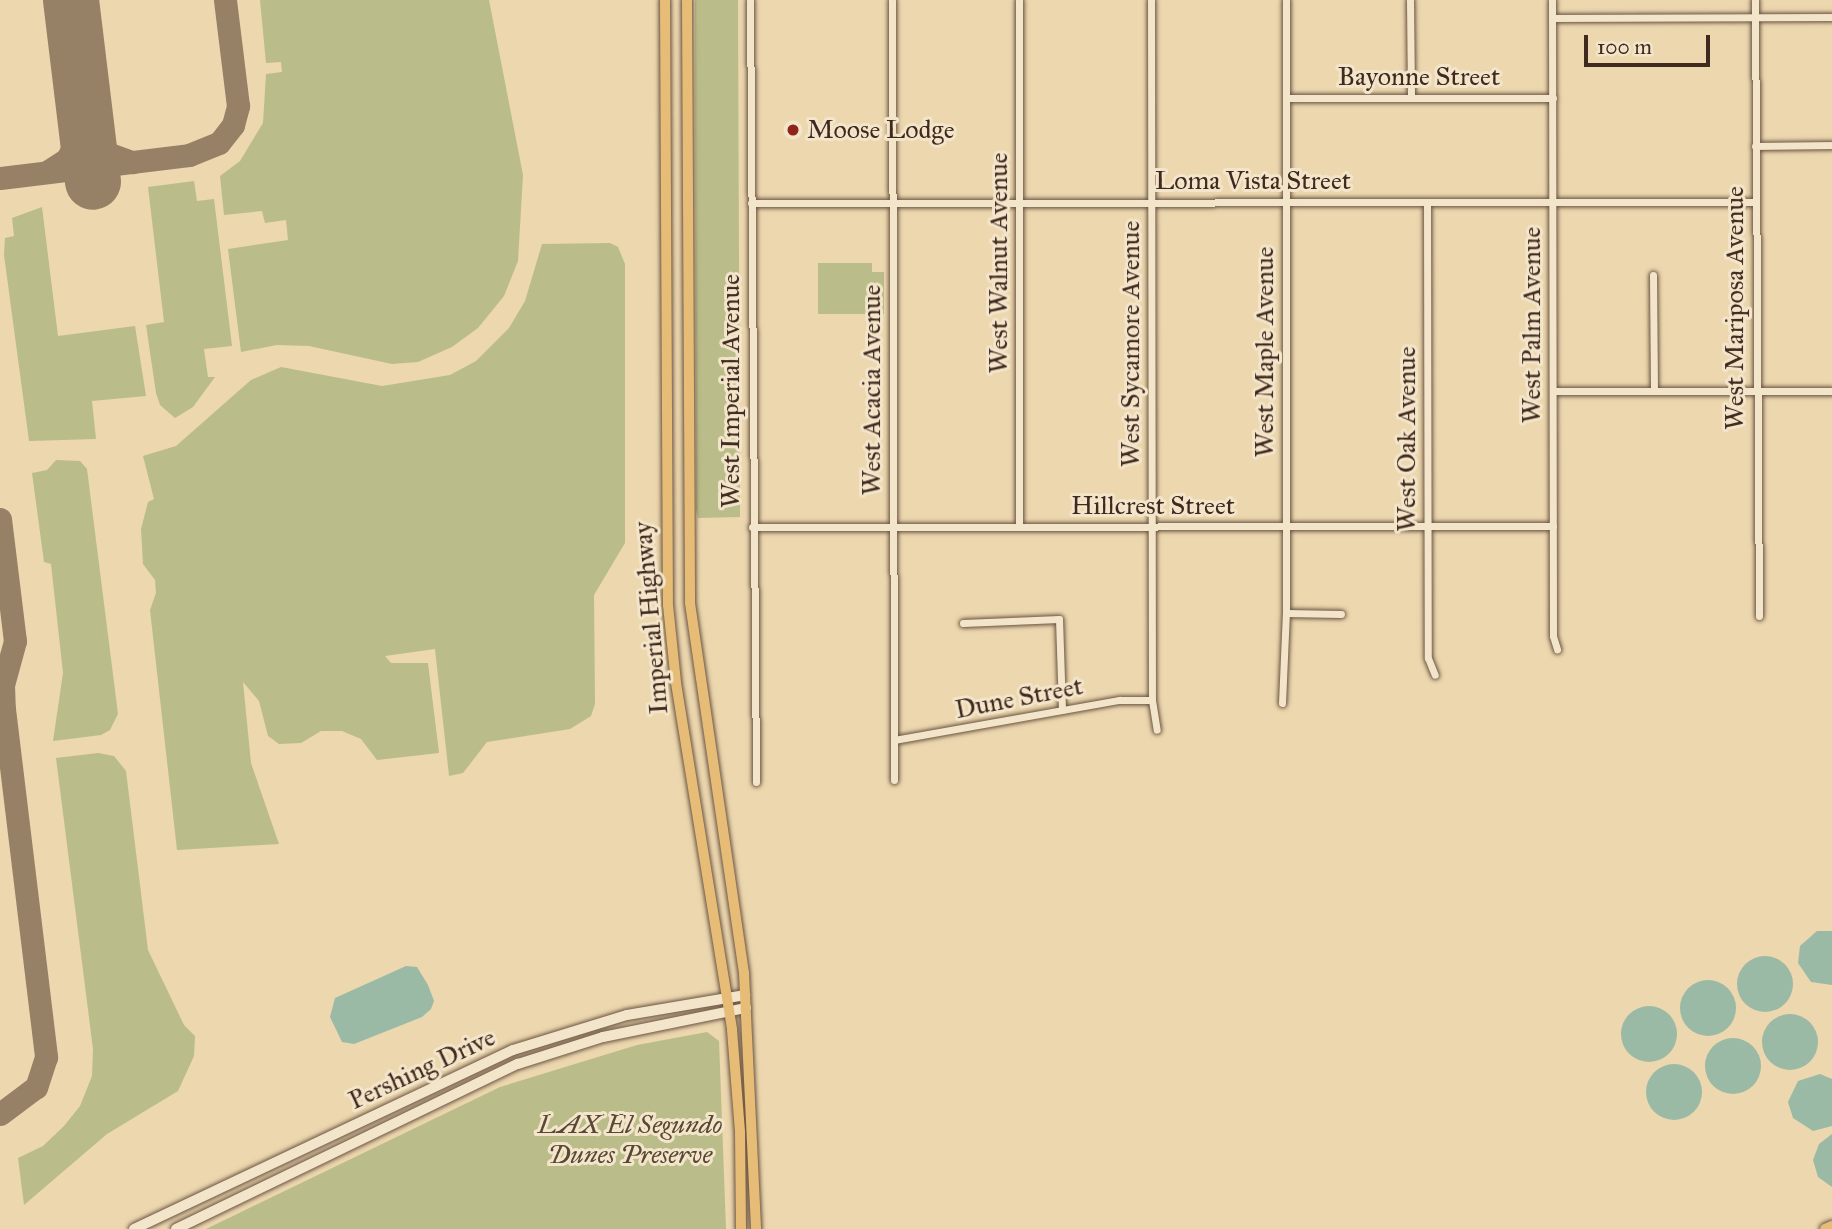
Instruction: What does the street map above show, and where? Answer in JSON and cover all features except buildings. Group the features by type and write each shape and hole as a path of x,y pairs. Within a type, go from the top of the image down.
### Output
{"main road":[{"name":"Imperial Highway","path":"665,0 667,581 676,683 729,1012 739,1104 741,1229"},
{"name":"Imperial Highway","path":"687,0 687,521 695,651 745,995 756,1229"},
{"path":"665,469 671,476 671,515 687,521"},
{"name":"Pershing Drive","path":"134,1229 513,1050 599,1022 745,995"},
{"name":"Pershing Drive","path":"176,1229 518,1065 621,1033 746,1008"},
{"path":"1825,1229 1832,1226"}],"street":[{"name":"West Imperial Avenue","path":"750,0 756,782"},
{"name":"West Acacia Avenue","path":"891,0 894,779"},
{"name":"West Walnut Avenue","path":"1019,0 1019,527"},
{"name":"West Sycamore Avenue","path":"1151,0 1152,700 1157,730"},
{"name":"West Maple Avenue","path":"1282,703 1287,527 1286,0"},
{"path":"1410,0 1411,98"},
{"name":"West Palm Avenue","path":"1552,0 1553,526 1557,649"},
{"name":"West Mariposa Avenue","path":"1755,0 1759,616"},
{"path":"1552,18 1832,17"},
{"name":"Bayonne Street","path":"1286,98 1553,98"},
{"path":"1755,146 1832,145"},
{"name":"West Oak Avenue","path":"1427,202 1428,658 1435,675"},
{"name":"Loma Vista Street","path":"751,203 1756,202"},
{"path":"1653,275 1654,389"},
{"path":"1553,391 1832,391"},
{"name":"Hillcrest Street","path":"752,527 1553,526"},
{"path":"1286,613 1341,614"},
{"path":"963,623 1059,619 1062,710"},
{"name":"Dune Street","path":"894,740 1119,700 1152,700"}],"green space":[{"path":"260,0 489,0 523,175 518,261 504,296 478,328 452,347 418,362 392,364 309,346 277,345 241,352 228,249 288,240 286,220 265,223 262,211 224,215 220,176 240,161 263,123 266,74 282,72 281,62 266,63"},
{"path":"695,0 738,0 740,517 698,518 696,509"},
{"path":"194,181 197,201 214,199 232,346 204,349 208,377 215,377 193,407 175,418 160,405 156,393 146,325 164,322 148,187"},
{"path":"42,207 58,336 135,326 146,396 92,401 96,439 29,441 4,255 5,238 14,236 12,218"},
{"path":"610,243 618,247 625,264 625,543 594,595 595,704 591,716 570,729 487,742 463,773 449,776 435,649 385,656 391,663 428,663 439,753 377,760 361,739 342,731 321,731 301,743 279,744 268,736 259,701 243,682 251,763 279,844 177,850 150,610 156,593 155,580 143,564 141,529 148,502 154,499 143,456 176,446 251,380 281,367 382,386 450,375 476,361 509,328 525,301 542,244"},
{"path":"818,263 872,263 872,272 884,272 884,314 818,314"},
{"path":"56,460 80,461 87,469 118,714 110,730 101,735 53,741 63,673 51,564 44,562 32,473 47,470"},
{"path":"98,753 114,756 126,771 148,950 184,1025 195,1036 194,1056 178,1091 107,1134 24,1205 18,1158 43,1146 64,1126 80,1106 92,1076 93,1049 56,758"},
{"name":"LAX El Segundo Dunes Preserve","path":"707,1032 719,1041 726,1229 206,1229 500,1087 637,1045"}],"shaded area":[{"path":"1817,931 1832,931 1832,985 1811,982 1798,963 1800,946"},
{"path":"1760,956 1770,956 1785,964 1791,973 1791,995 1785,1004 1770,1012 1760,1012 1742,1000 1737,989 1737,979 1749,961"},
{"path":"406,966 417,967 428,985 434,1001 431,1009 422,1017 354,1044 342,1042 330,1017 335,998"},
{"path":"1703,980 1713,980 1728,988 1734,997 1734,1019 1728,1028 1713,1036 1703,1036 1685,1024 1680,1013 1680,1003 1692,985"},
{"path":"1644,1006 1654,1006 1669,1014 1675,1023 1675,1045 1669,1054 1654,1062 1644,1062 1626,1050 1621,1039 1621,1029 1633,1011"},
{"path":"1785,1014 1795,1014 1810,1022 1816,1031 1816,1053 1810,1062 1795,1070 1785,1070 1767,1058 1762,1047 1762,1037 1774,1019"},
{"path":"1728,1038 1738,1038 1753,1046 1759,1055 1759,1077 1753,1086 1738,1094 1728,1094 1710,1082 1705,1071 1705,1061 1717,1043"},
{"path":"1669,1064 1679,1064 1694,1072 1700,1081 1700,1103 1694,1112 1679,1120 1669,1120 1651,1108 1646,1097 1646,1087 1658,1069"},
{"path":"1820,1074 1832,1079 1832,1126 1813,1131 1793,1118 1788,1102 1798,1081"},
{"path":"1832,1134 1832,1187 1818,1177 1813,1160 1819,1144"}],"taxiway":[{"path":"0,178 189,155 219,143 233,125 238,106 225,0"},
{"path":"86,122 107,153 132,162"},
{"path":"47,172 67,159 86,122"},
{"path":"0,519 15,641 3,685 4,709 46,1057 36,1087 0,1114"}],"runway":[{"path":"71,0 93,182"}],"place":[{"name":"Moose Lodge","path":"793,130"}]}
